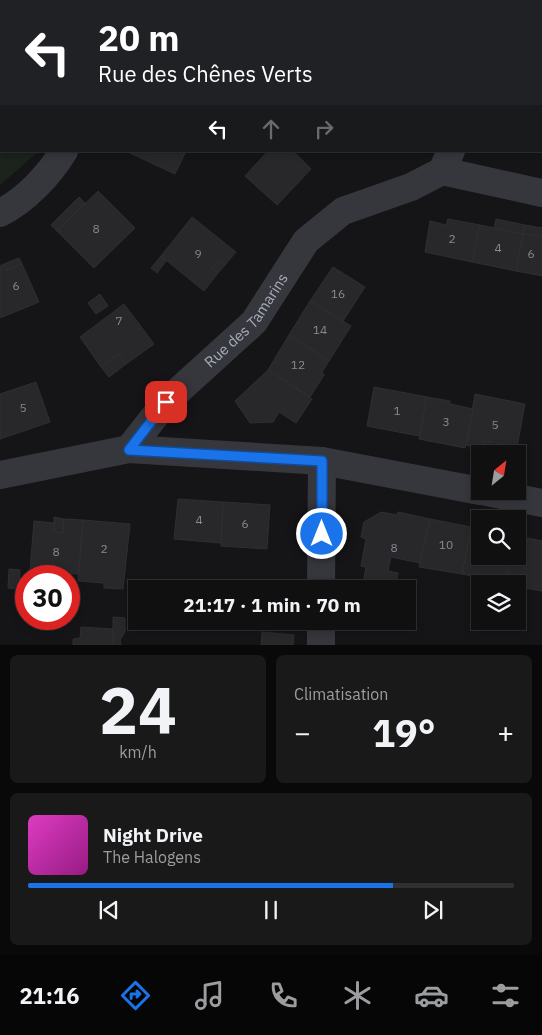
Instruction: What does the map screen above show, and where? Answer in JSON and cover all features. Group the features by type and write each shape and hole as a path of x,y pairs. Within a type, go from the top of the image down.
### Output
{"street":[{"path":"0,214 14,206 54,168 63,152"},
{"path":"446,161 542,193"},
{"name":"Rue des Tamarins","path":"129,450 166,402 254,322 306,241 343,211 411,186 446,161"},
{"path":"0,475 129,450 322,461 471,489"},
{"path":"321,580 322,461"},
{"path":"526,500 542,503"},
{"path":"321,630 321,645"}],"shaded area":[{"path":"0,152 38,152 0,185"}],"building":[{"path":"130,152 186,152 175,174"},
{"path":"267,152 294,152 311,169 277,205 245,176"},
{"path":"98,191 135,228 94,268 57,231"},
{"path":"79,197 85,203 57,231 51,225"},
{"path":"192,217 236,252 225,265 219,261 212,268 218,273 204,291 161,256"},
{"path":"448,219 480,225 472,262 425,252 430,221 446,225"},
{"path":"496,219 525,225 523,234 494,228"},
{"path":"480,225 523,234 516,271 472,262"},
{"path":"525,225 542,228 542,237 523,234"},
{"path":"523,234 542,237 542,276 516,271"},
{"path":"161,256 166,261 157,273 151,268"},
{"path":"19,258 22,264 7,270 4,264"},
{"path":"219,261 225,265 218,273 212,268"},
{"path":"4,264 7,270 22,264 39,302 0,318 0,266"},
{"path":"333,267 365,287 343,321 310,301"},
{"path":"100,294 108,306 96,314 88,303"},
{"path":"310,301 351,326 329,361 289,335"},
{"path":"124,304 154,344 126,364 118,354 101,367 80,337"},
{"path":"289,335 329,361 322,372 324,375 310,397 268,370"},
{"path":"118,354 126,364 109,377 101,367"},
{"path":"268,370 312,399 296,423 279,412 273,422 250,423 235,401"},
{"path":"36,382 50,422 0,439 0,394"},
{"path":"374,387 427,397 419,436 367,426"},
{"path":"475,394 525,404 517,445 483,441 482,445 466,445"},
{"path":"427,397 450,401 450,404 473,409 465,448 419,439"},
{"path":"483,441 492,442 492,445 482,445"},
{"path":"178,499 223,502 221,543 174,539"},
{"path":"223,502 270,505 267,549 221,546"},
{"path":"381,512 397,515 398,512 430,519 420,563 391,557 388,571 398,573 397,580 364,580 366,567 361,566 366,539 361,537 364,522"},
{"path":"54,517 64,519 63,533 54,532"},
{"path":"64,519 83,520 80,565 30,565 34,521 54,523 54,532 63,533"},
{"path":"430,519 471,527 462,574 419,567"},
{"path":"83,520 130,524 123,589 104,588 104,583 80,581"},
{"path":"471,527 471,565 509,565 507,575 462,574"},
{"path":"526,538 542,541 542,591 526,588 526,575 508,575 509,565 526,565"},
{"path":"9,569 15,570 15,589 8,588"},
{"path":"113,617 125,618 125,632 120,640 121,645 113,645"},
{"path":"81,627 113,629 113,645 73,645 73,639 80,638"},
{"path":"262,632 294,635 293,645 261,645"}],"route":[{"path":"166,402 129,450 322,461 322,534"}]}
